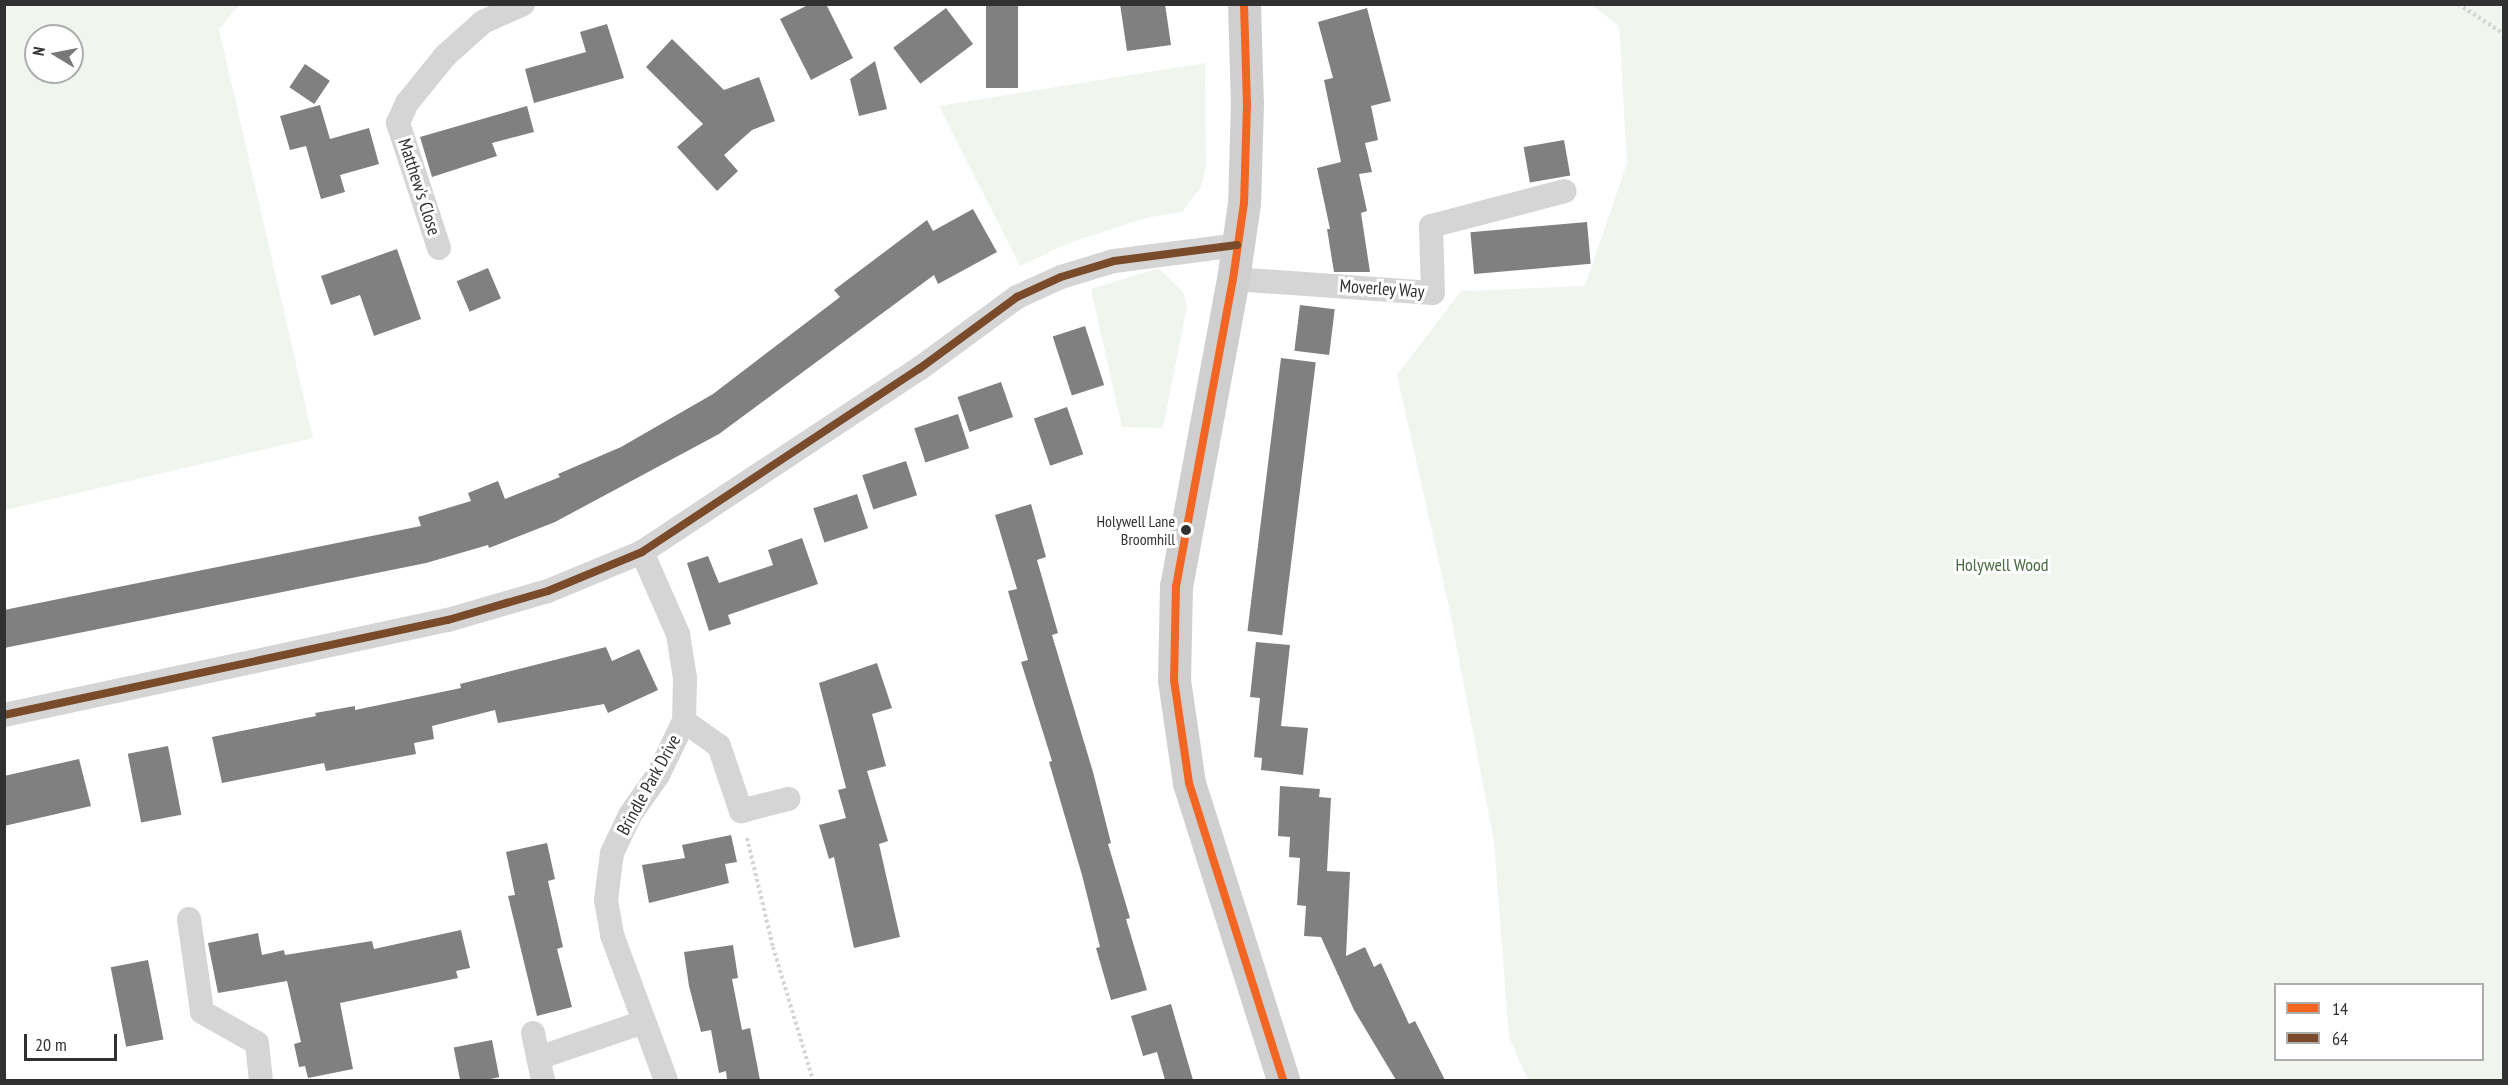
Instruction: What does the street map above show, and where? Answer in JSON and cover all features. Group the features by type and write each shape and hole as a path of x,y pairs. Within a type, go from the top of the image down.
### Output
{"main road":[{"path":"1244,4 1247,115 1244,203 1233,279 1176,586 1174,680 1189,783 1283,1080"}],"street":[{"name":"Matthew's Close","path":"439,248 398,123 407,104 445,56 483,22 523,4"},
{"name":"Moverley Way","path":"1233,279 1433,293 1431,226 1565,191"},
{"path":"4,715 448,620 548,591 642,552 919,369 1017,297 1061,277 1114,261 1237,245"},
{"name":"Brindle Park Drive","path":"642,552 678,634 685,678 684,721 658,775 630,815 612,853 606,900 612,935 666,1080"},
{"name":"Brindle Park Drive","path":"684,721 719,746 741,811"},
{"path":"741,811 788,799"},
{"path":"189,919 202,1012 257,1043 261,1080"},
{"path":"533,1033 541,1069 644,1022"}],"path":[{"path":"2458,4 2504,34"},
{"path":"741,811 773,947 813,1080"}],"green space":[{"path":"4,5 239,5 219,29 313,438 5,510"},
{"name":"Holywell Wood","path":"1592,5 2503,5 2503,1080 1528,1080 1509,1038 1494,842 1449,607 1397,375 1461,291 1585,286 1627,163 1619,26"},
{"path":"1205,63 1206,166 1201,187 1182,212 1145,218 1069,243 1020,266 939,106"},
{"path":"1159,268 1183,292 1187,306 1163,428 1122,427 1091,289"}],"building":[{"path":"810,4 826,4 853,58 811,80 780,19"},
{"path":"986,4 1018,4 1018,88 986,88"},
{"path":"1120,4 1165,4 1171,45 1127,51"},
{"path":"946,8 973,44 920,84 893,48"},
{"path":"1367,8 1391,101 1371,106 1378,140 1365,143 1372,172 1359,174 1367,211 1361,213 1370,272 1334,272 1327,229 1330,229 1317,168 1341,162 1324,80 1333,78 1318,22"},
{"path":"607,24 624,78 534,103 525,69 586,52 580,32"},
{"path":"672,39 724,90 759,77 775,121 752,130 724,155 738,171 717,191 677,147 703,124 646,67"},
{"path":"875,61 887,109 859,116 850,79"},
{"path":"305,64 330,81 314,104 289,87"},
{"path":"320,105 330,139 369,128 379,164 340,175 345,192 321,199 306,146 290,150 280,116"},
{"path":"527,106 534,132 492,143 497,156 432,177 420,137"},
{"path":"1564,140 1570,175 1530,183 1524,147"},
{"path":"973,209 997,252 938,284 934,275 719,434 555,522 489,548 488,545 426,563 4,648 4,610 421,526 418,517 471,501 468,493 498,481 505,499 560,477 558,474 621,447 713,394 840,297 834,290 927,220 933,231"},
{"path":"1587,222 1591,264 1474,274 1470,232"},
{"path":"397,249 421,319 374,336 360,295 331,305 321,276"},
{"path":"488,268 501,298 470,312 457,281"},
{"path":"1300,305 1335,309 1329,355 1294,351"},
{"path":"1085,326 1104,385 1072,395 1053,337"},
{"path":"1281,358 1316,362 1282,635 1247,631"},
{"path":"1001,382 1013,417 970,432 958,397"},
{"path":"1067,407 1083,454 1050,466 1034,418"},
{"path":"958,414 969,448 925,462 914,428"},
{"path":"906,461 917,495 873,509 862,475"},
{"path":"857,494 868,528 824,542 813,508"},
{"path":"1031,504 1046,557 1037,560 1058,633 1052,635 1093,772 1111,843 1108,844 1130,918 1126,919 1147,990 1111,1000 1096,948 1100,947 1082,875 1049,762 1052,761 1021,662 1028,660 1008,591 1017,589 995,515"},
{"path":"802,538 818,584 728,615 731,624 709,631 687,563 708,556 719,583 773,565 768,550"},
{"path":"1256,642 1290,645 1281,726 1308,728 1303,775 1261,770 1262,758 1254,757 1260,698 1250,697"},
{"path":"606,647 612,661 639,649 658,690 608,713 604,704 498,723 495,710 432,726 434,739 414,743 416,754 326,771 324,763 222,783 212,737 316,716 315,713 355,706 355,710 461,688 460,684"},
{"path":"877,663 892,708 872,714 886,766 867,771 888,841 879,844 900,937 854,948 834,857 829,859 819,825 846,818 838,790 846,788 819,683"},
{"path":"168,746 181,815 141,823 128,754"},
{"path":"79,759 91,806 4,826 4,776"},
{"path":"1280,786 1320,789 1319,797 1331,798 1327,871 1350,872 1346,956 1365,947 1374,967 1381,963 1409,1024 1415,1021 1445,1080 1396,1080 1354,1010 1321,937 1304,936 1306,906 1297,905 1300,858 1289,857 1290,837 1278,836"},
{"path":"731,835 737,862 725,864 729,883 649,903 642,865 685,858 682,845"},
{"path":"547,843 555,879 548,881 563,947 557,949 572,1007 537,1016 508,896 515,895 506,852"},
{"path":"461,930 470,968 456,971 458,978 340,1003 353,1069 308,1078 305,1066 299,1067 294,1044 301,1042 287,981 218,993 208,943 258,933 262,955 284,950 285,955 372,941 374,949"},
{"path":"733,945 738,978 732,979 742,1030 750,1028 760,1080 727,1080 726,1071 719,1073 711,1030 701,1032 689,986 684,952"},
{"path":"148,960 163,1040 126,1047 111,967"},
{"path":"1171,1004 1193,1080 1165,1080 1157,1052 1143,1056 1131,1016"},
{"path":"492,1040 499,1077 460,1080 454,1047"}],"transit line":[{"name":"14","path":"1244,4 1247,104 1244,203 1233,279 1176,586 1174,680 1189,783 1283,1080"},
{"name":"64","path":"4,715 448,620 548,591 642,552 919,369 1017,297 1061,277 1114,261 1237,245"}],"place":[{"name":"Holywell Lane Broomhill","path":"1186,530"}]}
